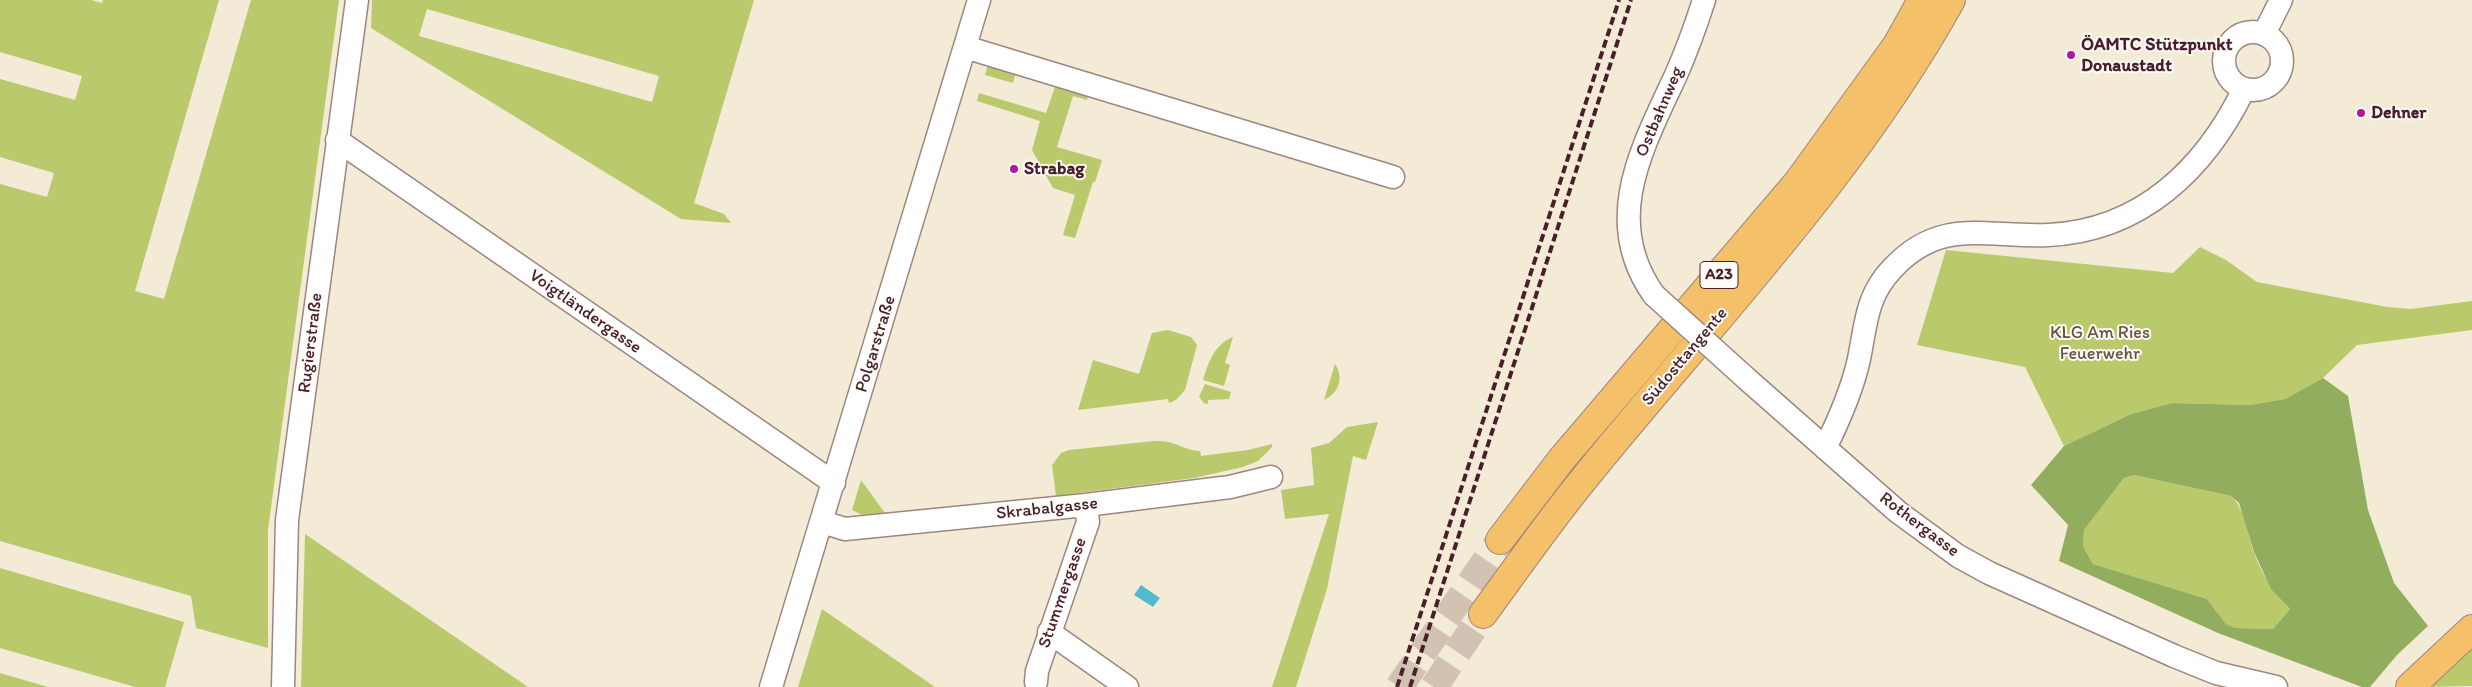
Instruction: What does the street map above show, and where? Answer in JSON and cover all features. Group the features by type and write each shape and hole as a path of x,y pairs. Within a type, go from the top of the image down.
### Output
{"main road":[{"name":"Südosttangente","path":"1500,540 1561,460 1798,182 1897,45 1922,0"},
{"name":"Südosttangente","path":"1483,614 1581,481 1832,180 1884,110 1927,43 1951,0"},
{"path":"2410,687 2472,629"}],"street":[{"name":"Rugierstraße","path":"283,687 287,520 357,0"},
{"name":"Polgarstraße","path":"771,687 979,0"},
{"name":"Ostbahnweg","path":"1632,256 1628,216 1630,195 1639,160 1654,118 1692,36 1704,0"},
{"path":"2264,34 2281,0"},
{"path":"2246,33 2264,34 2273,40 2282,57 2279,76 2264,89 2244,89 2229,78 2225,69 2226,50 2231,43 2246,33"},
{"path":"965,47 1393,177"},
{"path":"1825,448 1846,403 1859,360 1865,320 1874,293 1892,269 1913,250 1943,236 1974,231 2048,235 2081,231 2113,221 2145,207 2181,180 2206,151 2244,89"},
{"name":"Voigtländergasse","path":"337,140 834,483"},
{"name":"Rothergasse","path":"1632,256 1640,276 1654,296 1825,448 1927,535 1958,556 1989,573 2174,656 2216,672 2276,687"},
{"name":"Skrabalgasse","path":"822,522 845,529 1086,505 1230,487 1271,477"},
{"name":"Stummergasse","path":"1036,682 1036,671 1088,522 1086,505"},
{"path":"1050,632 1126,687"}],"green space":[{"path":"0,0 91,0 102,3 103,0 219,0 135,291 164,299 251,0 339,0 268,530 268,648 196,628 191,596 0,541 0,184 47,197 54,173 0,157 0,79 75,100 82,76 0,52"},
{"path":"372,0 754,0 694,203 724,214 731,223 681,219 371,28","holes":["427,9 659,76 652,102 419,36"]},
{"path":"989,60 1017,69 1013,83 985,75"},
{"path":"1057,81 1089,90 1087,100 1073,96 1057,147 1102,160 1075,238 1063,235 1075,195 1053,188 1032,150 1040,121 977,101 979,93 1046,113"},
{"name":"KLG Am Ries Feuerwehr","path":"2200,247 2226,260 2257,282 2387,307 2411,309 2472,301 2472,330 2357,345 2323,378 2285,399 2250,405 2172,403 2131,414 2064,446 2025,367 1917,345 1946,250 2173,273"},
{"path":"1168,330 1191,337 1197,345 1185,390 1176,400 1169,403 1168,399 1078,410 1093,360 1139,374 1152,333"},
{"path":"1233,337 1225,363 1230,365 1224,386 1203,380 1213,354 1221,344"},
{"path":"1335,364 1338,369 1339,385 1324,400"},
{"path":"2323,378 2348,396 2368,510 2394,583 2428,626 2397,655 2370,687 2362,687 2218,633 2059,561 2068,525 2031,485 2064,446 2131,414 2172,403 2250,405 2285,399","holes":["2134,475 2231,496 2239,503 2254,552 2271,589 2290,609 2273,629 2236,628 2226,624 2207,599 2093,564 2083,546 2084,530 2124,478"]},
{"path":"1205,384 1231,392 1229,399 1208,400 1208,404 1204,403 1199,397"},
{"path":"1378,422 1366,460 1353,456 1327,589 1296,687 1272,687 1329,514 1285,519 1281,490 1314,485 1311,448 1329,443 1347,427"},
{"path":"1154,441 1174,443 1188,449 1200,451 1201,456 1248,450 1272,444 1272,447 1258,461 1243,467 1194,478 1056,496 1052,465 1061,453 1069,450"},
{"path":"2134,475 2231,496 2236,501 2243,514 2253,550 2264,575 2290,609 2273,629 2236,628 2226,624 2207,599 2093,564 2083,546 2084,530 2124,478"},
{"path":"861,480 885,513 862,515 852,510"},
{"path":"305,534 528,687 301,687"},
{"path":"0,568 184,622 165,687 135,687 0,648"},
{"path":"822,609 935,687 798,687"},
{"path":"2472,640 2472,686 2422,687"},
{"path":"0,673 48,687 0,687"}],"water":[{"path":"1141,585 1160,598 1153,607 1134,595"}],"tunnel":[{"path":"1399,687 1500,540"},
{"path":"1434,687 1483,614"}],"railway":[{"path":"1397,687 1619,0"},
{"path":"1410,687 1631,0"}],"place":[{"name":"ÖAMTC Stützpunkt Donaustadt","path":"2071,55"},
{"name":"Dehner","path":"2361,113"},
{"name":"Strabag","path":"1014,169"}]}
